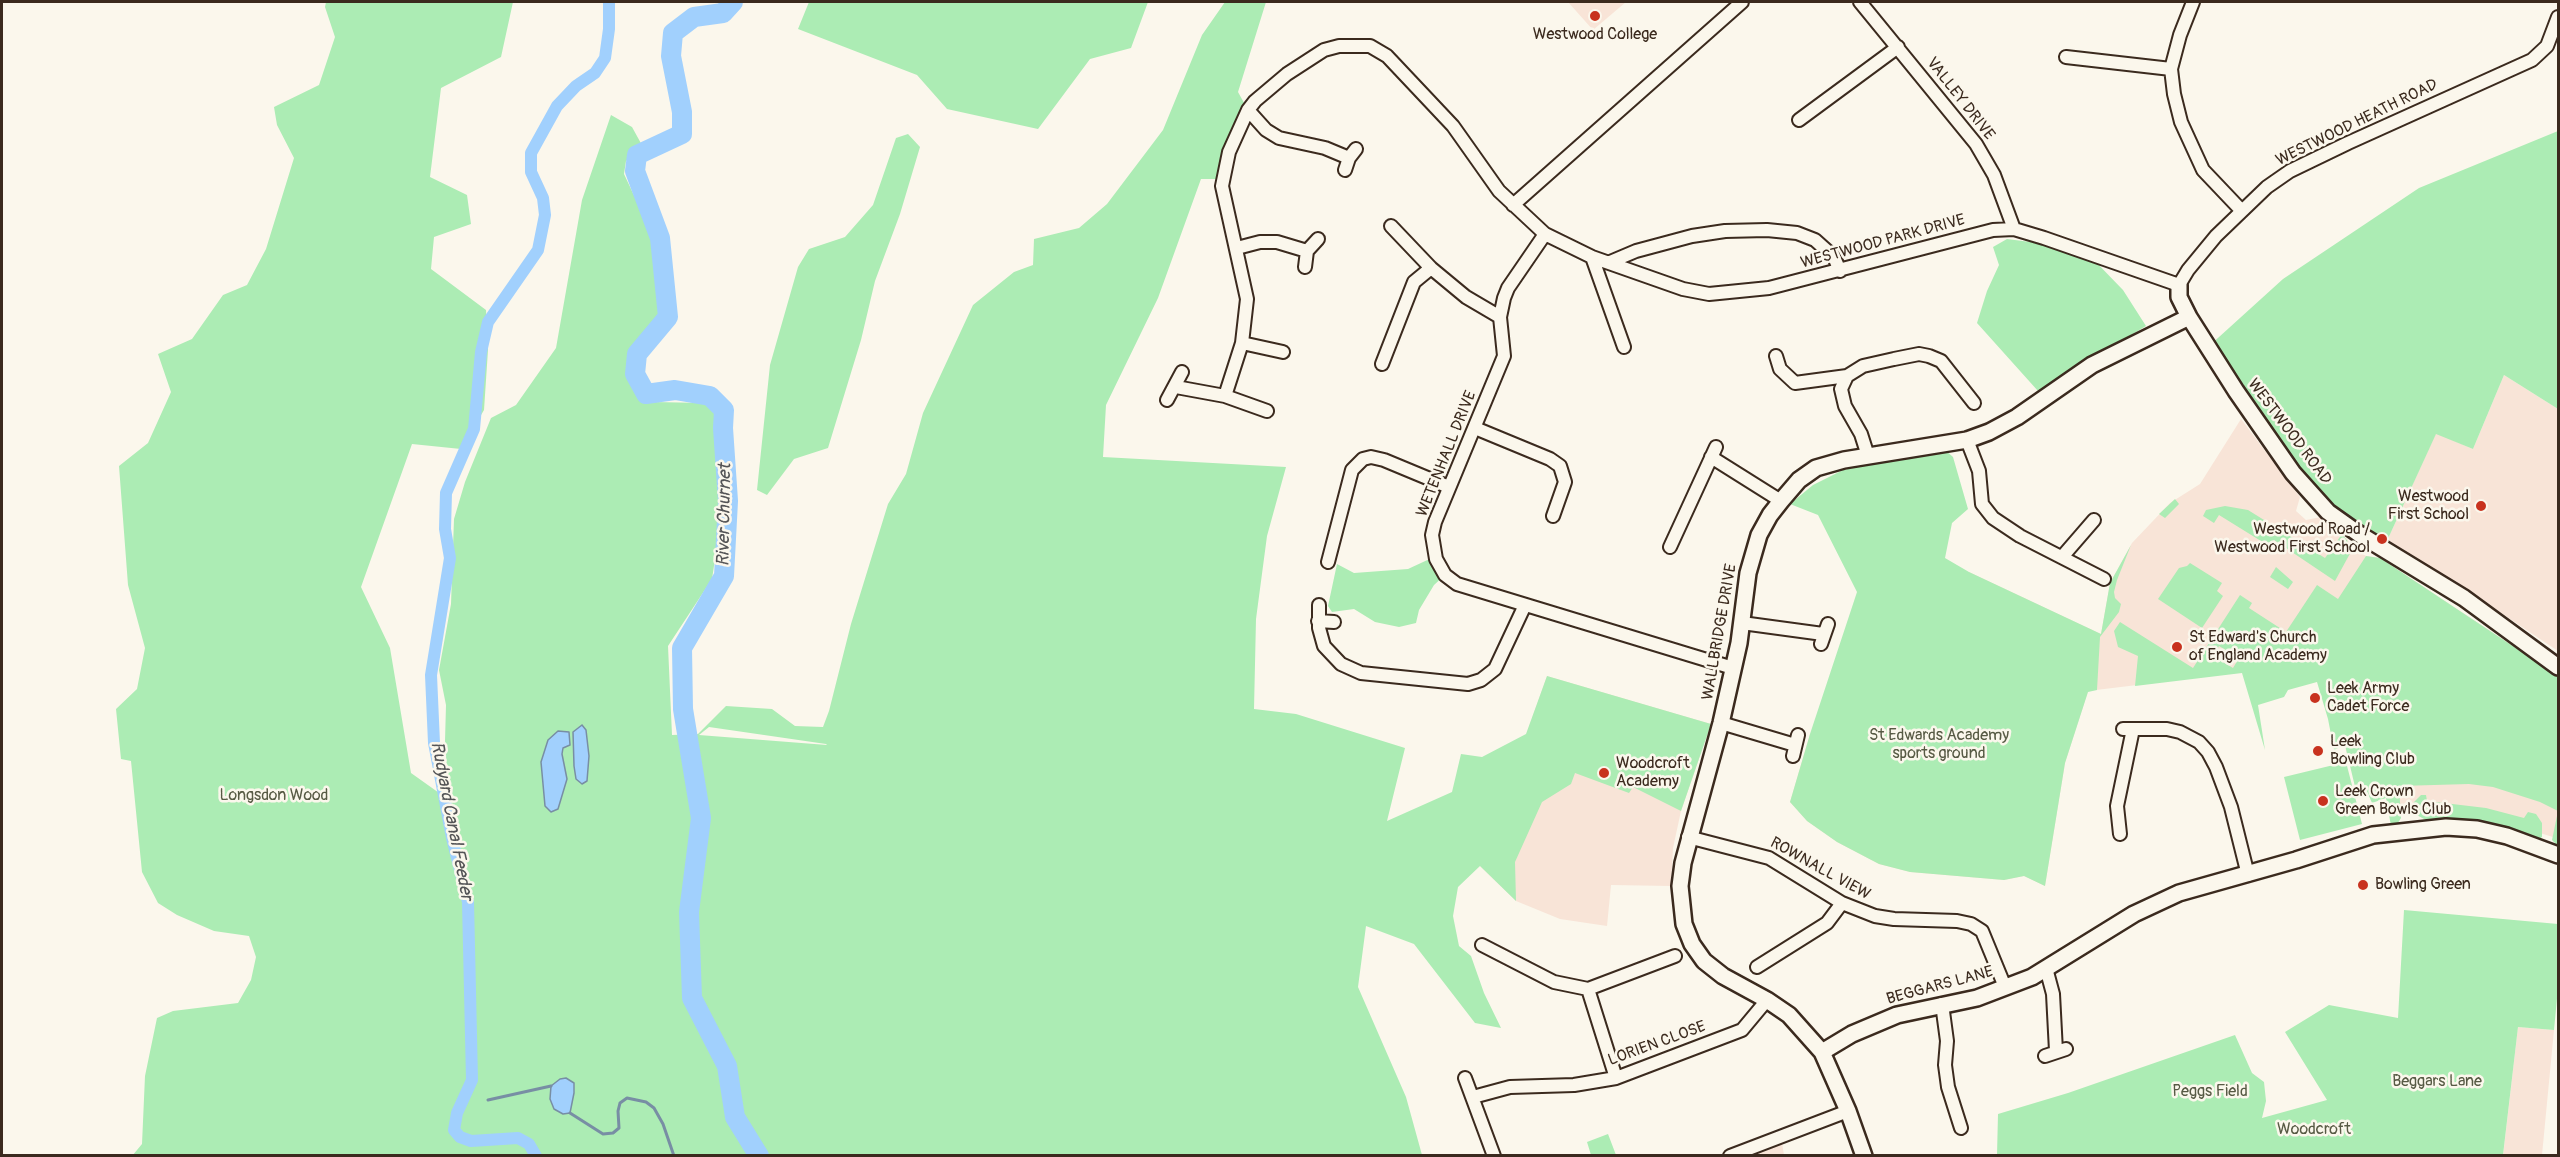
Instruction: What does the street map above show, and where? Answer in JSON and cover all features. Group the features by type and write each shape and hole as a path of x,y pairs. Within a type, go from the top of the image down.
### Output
{"street":[{"path":"1513,205 1742,2"},
{"name":"VALLEY DRIVE","path":"1860,2 1976,144 1994,175 2014,230"},
{"path":"2193,2 2180,35 2171,69 2181,122 2203,170 2241,210"},
{"path":"2553,45 2559,17"},
{"name":"WESTWOOD HEATH ROAD","path":"2179,285 2200,254 2241,210 2290,171 2532,60 2553,45"},
{"name":"WESTWOOD PARK DRIVE","path":"1225,396 1242,344 1247,298 1222,186 1229,152 1248,110 1265,91 1324,50 1339,46 1370,46 1387,56 1453,126 1499,191 1545,234 1592,257 1683,289 1709,294 1769,288 1993,230 2014,230 2044,238 2179,285"},
{"path":"1799,120 1898,47"},
{"path":"2066,57 2171,69"},
{"path":"1248,110 1266,130 1279,138 1325,148 1350,159"},
{"path":"1391,226 1431,268 1466,297 1500,317"},
{"path":"1610,262 1636,251 1692,236 1725,231 1767,230 1797,233 1815,240 1834,256 1840,271"},
{"name":"WETENHALL DRIVE","path":"1545,234 1508,288 1500,317 1504,356 1449,487 1432,535 1436,559 1441,569 1457,584 1733,668"},
{"path":"1305,267 1307,251 1318,239"},
{"path":"1236,248 1260,242 1276,242 1307,251"},
{"path":"1592,257 1624,347"},
{"path":"1382,364 1414,282 1431,268"},
{"name":"WESTWOOD ROAD","path":"2179,285 2179,297 2189,317 2236,391 2288,466 2328,512 2359,534 2464,598 2559,667"},
{"name":"WALLBRIDGE DRIVE","path":"1864,1155 1822,1052 1789,1015 1723,976 1704,961 1692,944 1684,924 1680,886 1689,837 1721,723 1742,623 1748,573 1753,553 1770,515 1799,480 1816,468 1868,456 1967,440 1989,432 2017,417 2092,365 2189,317"},
{"path":"1242,344 1283,352"},
{"path":"1776,356 1780,369 1795,383 1847,376 1863,366 1919,354 1929,356 1941,361 1974,403"},
{"path":"1167,400 1182,372"},
{"path":"1847,376 1841,389 1845,406 1861,434 1868,456"},
{"path":"1176,387 1225,396 1267,411"},
{"path":"1475,428 1550,459 1560,466 1565,482 1553,516"},
{"path":"1967,440 1979,471 1980,494 1987,511 2012,531 2104,579"},
{"path":"1670,547 1714,452 1781,501"},
{"path":"1328,562 1352,470 1363,459 1371,457 1384,460 1449,487"},
{"path":"2062,557 2094,520"},
{"path":"1319,606 1318,621 1324,646 1334,658 1350,669 1468,684 1481,680 1495,669 1525,605"},
{"path":"1318,621 1334,622"},
{"path":"1742,623 1824,634"},
{"path":"1721,723 1796,745"},
{"path":"2120,834 2116,806 2128,729 2167,729 2180,732 2199,742 2216,767 2231,807 2248,874"},
{"name":"BEGGARS LANE","path":"1822,1052 1852,1034 1897,1015 1977,998 2032,977 2134,914 2179,893 2373,835 2446,827 2478,829 2559,855"},
{"name":"ROWNALL VIEW","path":"1689,837 1769,858 1842,903 1875,916 1894,919 1957,921 1971,924 1982,931 2005,987"},
{"path":"1757,967 1827,923 1842,903"},
{"path":"1482,945 1554,982 1588,989 1675,956"},
{"path":"2046,968 2053,994 2056,1052"},
{"path":"1588,989 1616,1078"},
{"name":"LORIEN CLOSE","path":"1473,1097 1510,1087 1574,1085 1616,1078 1742,1030 1767,1000"},
{"path":"1942,1004 1947,1041 1945,1065 1948,1087 1961,1128"},
{"path":"1465,1078 1494,1155"},
{"path":"1730,1155 1848,1111"}],"shaded area":[{"name":"Westwood College","path":"1568,2 1626,2 1593,30"},
{"name":"Westwood First School","path":"2504,375 2558,409 2558,651 2456,583 2386,543 2436,433 2473,449"},
{"name":"St Edward's Church of England Academy","path":"2241,419 2300,497 2296,511 2306,520 2321,517 2347,539 2353,548 2366,556 2380,558 2558,676 2558,843 2556,838 2540,833 2451,820 2428,821 2413,813 2401,814 2401,818 2381,769 2349,762 2324,667 2252,671 2088,691 2065,763 2045,886 2024,876 2004,880 1910,872 1879,864 1837,842 1807,821 1790,802 1810,734 1969,572 2101,634 2110,583 2132,543 2170,503 2200,484"},
{"name":"Woodcroft Academy","path":"1547,676 1711,724 1681,811 1673,848 1671,886 1611,885 1607,926 1560,919 1516,901 1480,866"},
{"path":"2518,1027 2554,1030 2542,1155 2503,1156"},
{"path":"1782,1143 1784,1155 1753,1155"}],"green space":[{"name":"Longsdon Wood","path":"326,2 513,2 501,57 441,88 430,177 467,195 471,224 434,237 431,269 486,310 488,350 484,410 461,449 412,444 361,587 390,648 411,773 449,800 445,741 446,705 439,670 451,604 454,519 465,482 491,418 516,405 556,348 582,200 611,115 632,127 643,147 626,161 624,174 652,234 663,313 630,353 627,377 639,396 654,402 704,403 716,414 719,476 717,546 712,579 668,646 672,735 698,734 726,706 772,709 795,726 823,727 851,624 888,504 906,474 923,413 973,305 1014,272 1033,265 1034,239 1079,228 1107,204 1163,130 1202,35 1225,2 1266,2 1238,92 1248,110 1223,179 1201,179 1158,298 1106,405 1103,457 1286,467 1267,536 1256,619 1254,709 1296,714 1405,748 1387,821 1452,792 1461,754 1482,757 1526,734 1547,676 1711,724 1681,811 1633,787 1629,793 1575,773 1571,784 1542,802 1515,862 1516,901 1480,866 1458,887 1453,916 1459,946 1471,956 1484,993 1501,1028 1475,1023 1414,944 1366,926 1358,987 1406,1097 1422,1155 132,1156 142,1144 145,1076 157,1018 173,1011 238,1003 251,980 256,957 249,936 214,931 177,915 158,903 142,872 131,761 121,759 116,709 137,689 145,648 128,585 119,466 148,443 171,392 158,354 192,339 223,295 247,285 266,249 294,158 277,125 274,107 319,85 335,37 325,7","holes":["709,727 827,745 699,735"]},
{"path":"809,2 1148,2 1131,48 1090,59 1038,129 947,109 917,75 798,29"},
{"path":"2558,131 2558,409 2504,375 2473,449 2436,434 2386,543 2316,500 2208,347 2283,279 2419,188"},
{"path":"908,134 920,147 900,214 875,281 861,340 828,448 794,459 767,495 757,490 770,365 798,267 809,249 845,237 873,205 896,138"},
{"path":"2007,239 2054,245 2092,258 2123,290 2146,326 2038,391 1977,323 1987,291 1999,265 1993,247"},
{"name":"St Edwards Academy sports ground","path":"1944,449 1953,457 1968,509 1952,523 1945,558 1969,572 2101,634 2110,583 2131,545 2114,592 2115,598 2121,604 2119,612 2100,637 2097,690 2088,692 2065,763 2045,886 2024,876 2004,880 1910,872 1879,864 1837,842 1807,821 1790,802 1857,592 1818,515 1790,504 1813,485 1843,470"},
{"path":"2175,499 2179,504 2165,518 2159,514"},
{"path":"2225,506 2248,510 2325,558 2342,534 2353,548 2335,581 2274,540 2269,546 2219,515 2214,523 2203,516 2206,510"},
{"path":"1436,556 1445,575 1434,585 1419,610 1416,623 1399,627 1375,622 1354,609 1332,612 1328,606 1337,564 1354,573 1408,569"},
{"path":"2366,556 2380,558 2558,676 2558,811 2540,802 2493,787 2469,784 2399,786 2401,818 2396,826 2391,826 2386,798 2372,803 2363,782 2359,783 2362,794 2357,795 2345,745 2334,750 2317,682 2288,690 2284,697 2258,705 2265,750 2242,673 2135,686 2138,656 2118,647 2114,631 2120,622 2193,668 2240,595 2252,603 2249,608 2286,632 2317,585 2338,599","holes":["2219,646 2239,658 2233,668 2213,656"]},
{"path":"2190,563 2222,583 2217,591 2223,596 2202,628 2158,599 2179,568"},
{"path":"2276,567 2293,582 2288,589 2270,577"},
{"name":"Leek Crown Green Bowls Club","path":"2346,762 2362,824 2300,840 2284,777"},
{"path":"2421,795 2426,795 2427,801 2486,808 2524,818 2528,812 2536,814 2542,823 2542,837 2536,841 2451,820 2428,821 2413,813 2412,804"},
{"path":"2558,811 2558,846 2552,840"},
{"name":"Beggars Lane","path":"2404,910 2558,924 2558,988 2554,1030 2518,1027 2503,1155 1997,1155 1998,1114 2068,1093 2235,1035 2252,1073 2264,1082 2266,1101 2262,1118 2327,1100 2285,1032 2329,1005 2398,1018"},
{"path":"1608,1134 1616,1155 1591,1155 1587,1142"}],"water":[{"path":"582,725 586,730 589,756 587,781 582,784 576,779 573,732"},
{"path":"558,731 569,732 570,745 563,748 562,754 567,779 558,809 551,812 545,806 541,762 548,740"},
{"path":"566,1078 574,1083 574,1093 570,1113 563,1114 554,1109 550,1099 551,1086 560,1079"}],"waterway":[{"name":"Rudyard Canal Feeder","path":"536,1156 529,1144 518,1138 471,1141 460,1137 454,1130 457,1113 472,1080 468,902 452,838 434,743 431,675 450,558 445,529 446,493 474,429 481,352 488,322 538,250 545,215 543,198 531,172 531,153 557,106 576,86 595,73 605,58 609,29 609,2"},
{"name":"River Churnet","path":"733,2 723,13 694,17 673,33 671,56 682,112 682,134 637,155 635,171 660,238 668,317 637,354 635,374 646,394 675,390 710,396 724,410 728,501 724,576 682,648 683,709 701,818 689,912 692,998 727,1066 735,1117 759,1156"},
{"path":"488,1100 551,1086"},
{"path":"570,1113 603,1134 613,1133 619,1128 620,1103 627,1098 646,1102 654,1108 663,1124 674,1156"}],"place":[{"name":"Westwood College","path":"1595,16"},
{"name":"Westwood First School","path":"2481,506"},
{"name":"Westwood Road / Westwood First School","path":"2382,539"},
{"name":"St Edward's Church of England Academy","path":"2177,647"},
{"name":"Leek Army Cadet Force","path":"2315,698"},
{"name":"Leek Bowling Club","path":"2318,751"},
{"name":"Woodcroft Academy","path":"1604,773"},
{"name":"Leek Crown Green Bowls Club","path":"2323,801"},
{"name":"Bowling Green","path":"2363,885"}],"park label":[{"name":"Peggs Field","path":"2210,1092"},
{"name":"Woodcroft","path":"2314,1130"}]}
